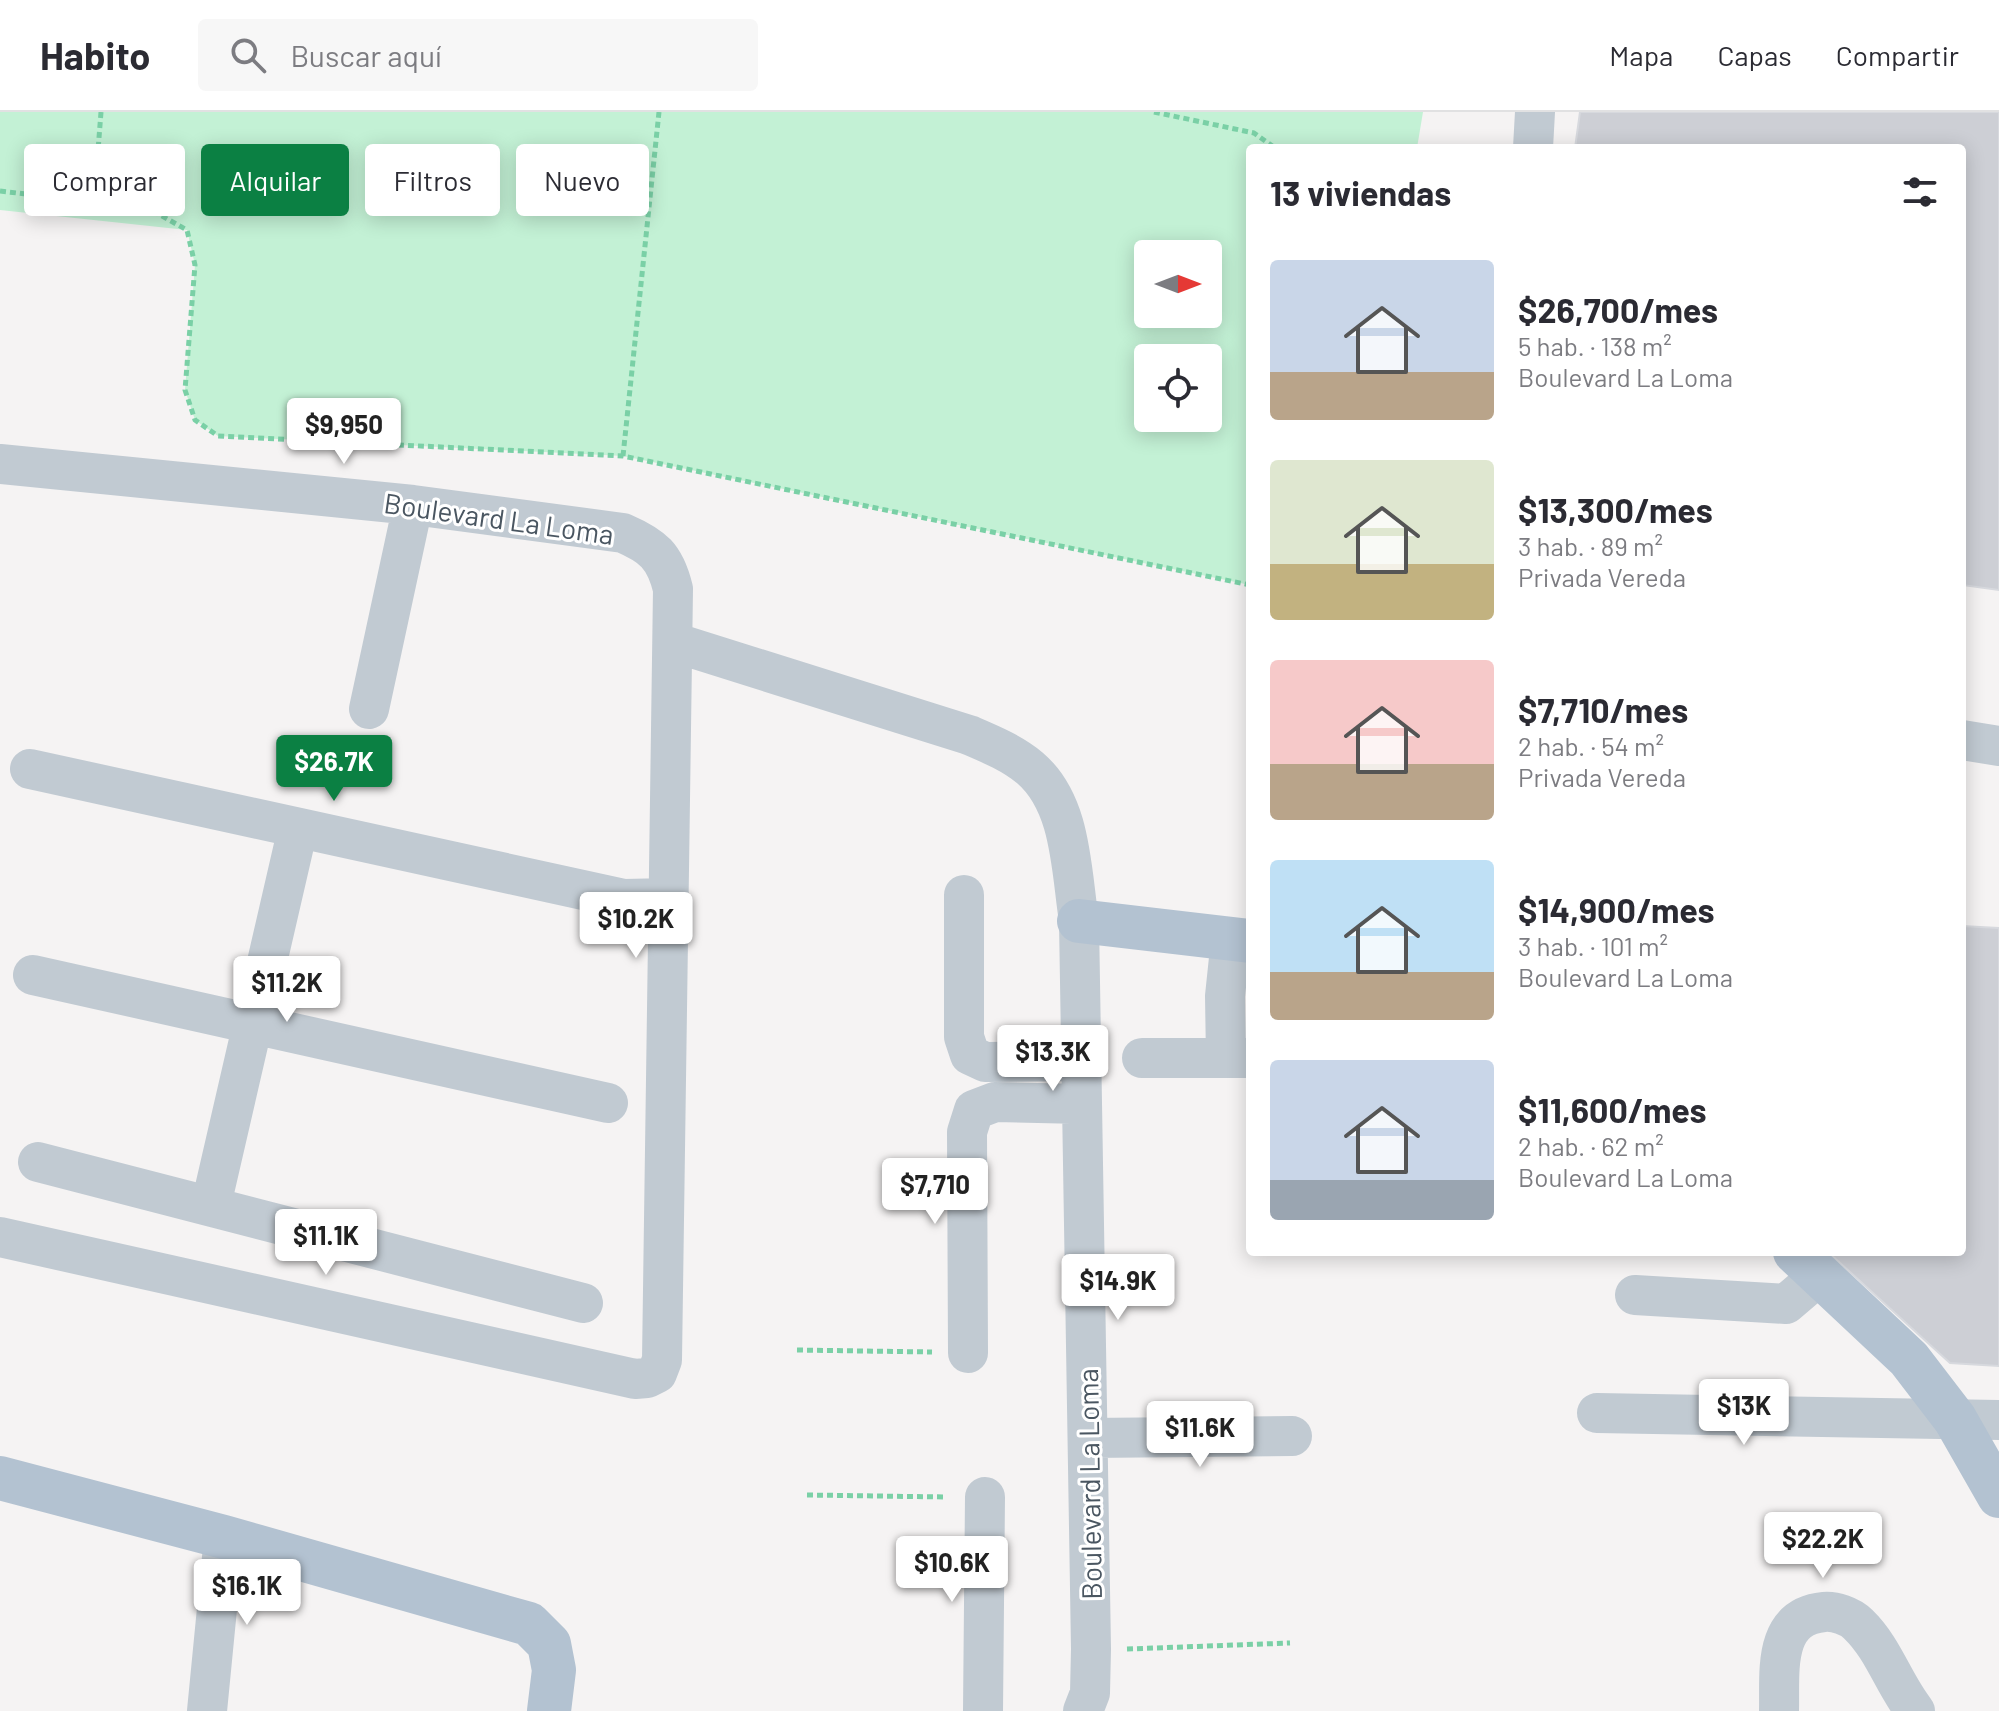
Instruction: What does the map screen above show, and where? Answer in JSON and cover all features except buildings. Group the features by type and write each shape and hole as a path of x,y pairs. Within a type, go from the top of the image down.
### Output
{"main road":[{"path":"1079,921 1240,940"},
{"path":"1808,1264 1909,1359 1955,1419 1999,1496"},
{"path":"0,1478 224,1537 529,1624 549,1644 554,1670 549,1711"}],"street":[{"path":"1533,144 1535,112"},
{"name":"Boulevard La Loma","path":"0,464 413,505 623,533 642,541 658,553 669,570 673,589 673,642 969,735 1003,750 1031,769 1050,793 1062,818 1079,921 1091,1649 1090,1693 1083,1711"},
{"path":"369,709 413,505"},
{"path":"0,1237 619,1376 647,1378 657,1373 662,1360 673,642"},
{"path":"1966,741 1999,746"},
{"path":"30,769 624,899 669,898"},
{"path":"211,1205 298,828"},
{"path":"964,895 964,1037 970,1055 985,1062 1082,1061"},
{"path":"1142,1058 1238,1058 1225,996 1240,940"},
{"path":"33,975 608,1103"},
{"path":"968,1353 967,1132 974,1110 995,1102 1082,1104"},
{"path":"38,1162 583,1303"},
{"path":"1635,1295 1786,1304 1808,1264"},
{"path":"1597,1413 1999,1420"},
{"path":"1088,1438 1292,1436"},
{"path":"983,1711 985,1497"},
{"path":"207,1711 224,1537"},
{"path":"1779,1711 1781,1655 1789,1629 1808,1614 1832,1611 1856,1621 1866,1633 1885,1657 1915,1711"}],"path":[{"path":"99,144 101,112"},
{"path":"623,456 659,112"},
{"path":"1154,112 1254,133 1269,144"},
{"path":"0,191 24,194"},
{"path":"162,216 187,230 195,265 185,390 195,420 218,436 623,456 1246,584"},
{"path":"797,1350 968,1353"},
{"path":"807,1495 985,1497"},
{"path":"1091,1649 1290,1643"}],"green space":[{"path":"0,112 1423,112 1418,144 1246,144 1246,584 623,456 218,436 195,420 185,390 195,265 187,230 56,216 185,216 185,144 24,144 24,213 0,210"}]}
